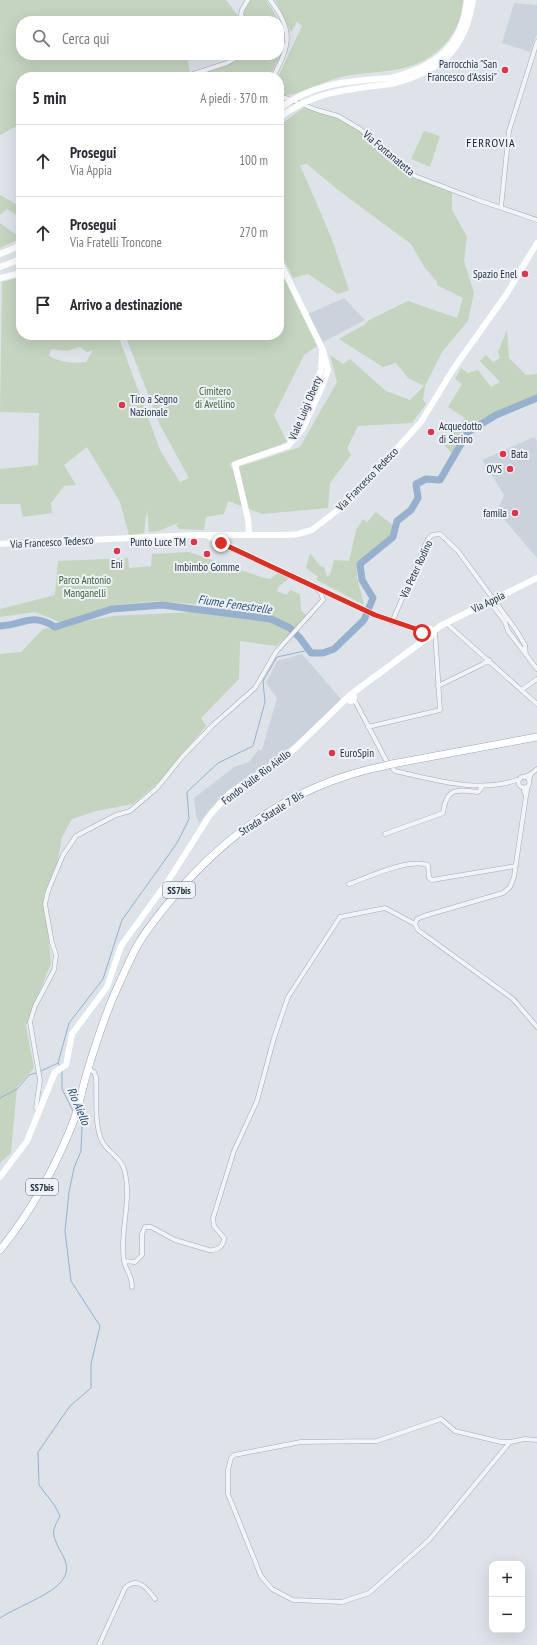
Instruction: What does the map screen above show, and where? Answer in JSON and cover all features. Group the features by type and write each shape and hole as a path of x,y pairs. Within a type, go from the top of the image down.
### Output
{"main road":[{"name":"Strada Statale 7 Bis","path":"0,1250 11,1236 49,1176 74,1119 88,1070 113,996 136,947 157,917 198,868 243,829 296,796 345,776 389,764 537,737"}],"street":[{"path":"242,16 242,10 248,0"},
{"path":"270,0 280,16"},
{"path":"284,106 321,87 348,82 390,81 418,70 441,55 449,47 462,27 467,0"},
{"path":"284,115 300,104 334,91 417,76 445,59 462,39 468,23 473,0"},
{"path":"284,23 287,29 287,41 284,56"},
{"path":"500,207 509,131 515,107 537,42"},
{"path":"199,72 234,60"},
{"path":"276,72 282,60"},
{"name":"Via Fontanatetta","path":"284,98 316,110 338,116 360,129 415,176 478,200 537,220"},
{"name":"Via Francesco Tedesco","path":"0,544 206,535 287,535 306,532 317,527 348,502 421,422 454,368 506,295 537,243"},
{"path":"0,254 16,248"},
{"path":"2,267 16,257"},
{"path":"2,267 16,261"},
{"path":"249,535 248,519 235,464 288,446 304,428 328,370 327,360 323,350 284,270"},
{"path":"0,278 16,274"},
{"name":"Via Peter Rodino","path":"392,622 428,539 435,534 440,534 454,546 491,600"},
{"path":"206,535 375,615 427,634 438,686 440,710 368,727"},
{"name":"Via Appia","path":"351,698 356,689 427,634 443,624 537,578"},
{"path":"0,1177 27,1141 38,1110 36,1108 40,1080 30,1022 35,1006 54,970 56,955 45,904 48,891 63,855 76,836 116,815 130,810 157,788 183,756 213,725 255,688 276,652 297,632 323,600 322,593 315,587"},
{"path":"491,600 510,620 525,645 526,655"},
{"path":"491,600 506,624 508,631 537,669"},
{"path":"506,624 510,620"},
{"path":"443,624 489,660 537,704"},
{"path":"438,686 489,660"},
{"path":"523,690 537,679"},
{"path":"351,698 357,706 389,764 395,771 449,783 483,786 509,783 531,774 537,769"},
{"name":"Fondo Valle Rio Aiello","path":"38,1110 55,1072 66,1065 72,1034 107,987 121,946 168,882 210,815 230,793 291,752 342,704 351,698"},
{"path":"415,924 417,919 424,916 503,893 510,887 516,866 526,796 531,774"},
{"path":"522,778 528,784"},
{"path":"522,778 521,787 526,796"},
{"path":"509,783 521,787 528,784"},
{"path":"386,834 443,813 444,801 452,792 458,789 478,792 483,786"},
{"path":"349,884 396,868 411,865 428,865 429,878 432,880 516,866"},
{"path":"124,1261 135,1262 142,1256 142,1234 146,1227 151,1227 175,1240 209,1250 215,1251 219,1248 224,1238 214,1226 213,1218 234,1151 257,1101 274,1038 288,997 340,917 385,908 415,924 418,930 513,999 537,1027"},
{"path":"88,1070 94,1072 96,1077 98,1126 102,1141 121,1162 125,1170 127,1195 123,1239 124,1261 132,1278 132,1287"},
{"path":"510,1442 429,1540 369,1593 342,1602 293,1600 272,1589 261,1576 228,1494 228,1470 231,1458 234,1456 301,1442 377,1441 441,1419 455,1431 510,1442 520,1440 537,1440"},
{"path":"99,1645 125,1588 128,1585 134,1583 146,1587 155,1599"}],"shaded area":[{"path":"514,3 537,5 537,34 530,52 502,43"},
{"path":"344,298 365,320 323,342 308,314"},
{"path":"534,437 537,441 537,558 497,511 504,495 482,460"},
{"path":"302,654 341,699 311,730 278,757 218,800 199,823 196,816 194,798 234,767 249,762 258,750 262,750 277,698 266,683 277,661"}],"green space":[{"path":"0,0 226,0 238,16 16,16 16,60 188,60 190,72 16,72 16,127 0,135"},
{"path":"250,0 266,0 276,16 244,16 243,13"},
{"path":"275,0 463,0 460,18 453,34 433,55 420,62 394,70 337,78 301,92 286,95 284,95 284,72 280,72 302,26 297,22 291,32"},
{"path":"236,60 277,60 272,72 203,72 232,63"},
{"name":"Cimitero di Avellino","path":"303,108 338,118 361,132 415,178 452,193 452,210 467,237 464,261 474,293 468,321 442,352 425,386 423,399 426,404 412,423 358,426 347,448 351,455 330,483 328,508 262,514 228,501 224,514 206,517 204,530 179,529 176,525 181,522 158,531 149,532 147,510 144,533 129,535 120,502 87,447 64,465 76,485 64,486 51,503 52,513 23,517 20,504 0,504 0,469 38,465 39,413 0,412 2,282 16,278 16,340 120,340 160,450 180,482 189,478 160,425 127,340 284,340 284,278 317,346 304,355 274,415 287,442 230,463 232,469 300,447 337,382 330,355 343,364 350,359 386,391 410,400 424,386 408,378 396,363 383,367 339,339 364,325 369,320 408,301 457,318 463,298 437,285 437,282 425,268 411,244 338,190 307,164 300,165 331,237 349,290 338,294 308,274 293,278 284,259 284,122","holes":["80,347 87,352 93,350 86,362 81,363 71,363 49,356 51,349 67,351"]},
{"path":"424,131 440,136 430,167 411,159"},
{"path":"0,195 16,204 16,215 7,209 0,215"},
{"path":"0,223 16,234 16,240 0,248"},
{"path":"507,330 509,358 526,375 537,374 537,398 496,415 468,432 454,455 442,443 465,418 448,407 462,384 455,379 461,368 468,373 478,370 491,387 500,382 480,361 486,355 493,362 500,358 498,352"},
{"path":"376,512 394,526 388,540 359,561 357,567 357,577 364,605 317,580 317,576 306,568 310,553 320,566 324,567 327,577 330,575 334,560 349,561 356,530 363,519 367,522"},
{"name":"Parco Antonio Manganelli","path":"189,552 261,577 270,579 278,573 289,579 279,586 277,591 287,595 290,590 300,594 301,610 307,616 301,624 276,646 240,641 239,679 201,718 206,726 160,781 133,804 96,811 72,819 62,837 57,864 44,895 51,963 26,1026 34,1068 17,1087 11,1153 0,1163 0,654 21,652 43,629 113,616 194,612 231,607 156,601 115,605 60,622 35,612 0,617 0,609 55,595 58,561 128,558 129,568 151,566 152,554"}],"waterway":[{"name":"Fiume Fenestrelle","path":"0,626 28,620 40,620 55,627 112,609 162,605 271,619 290,628 300,638 311,653 323,653 334,649 364,620 373,598 362,580 360,564 393,537 397,521 411,510 418,498 416,484 426,479 440,480 468,432 496,415 537,398"},
{"name":"Rio Aiello","path":"60,1066 58,1063 69,1023 103,979 122,920 177,843 189,819 187,792 218,763 253,746 265,702 263,681 277,657 309,650"},
{"path":"41,1071 58,1063"},
{"name":"Rio Aiello","path":"62,1071 62,1089 73,1111"},
{"path":"0,1098 17,1089 29,1075 36,1073"},
{"name":"Rio Aiello","path":"0,1618 52,1590 63,1579 67,1567 56,1543 54,1534 55,1526 60,1516 55,1506 39,1485 38,1452 70,1406 91,1388 91,1364 100,1326 71,1281 65,1231 69,1192 74,1168 81,1151 82,1127 78,1119"}],"place":[{"name":"Parrocchia \"San Francesco d'Assisi\"","path":"505,70"},
{"name":"Spazio Enel","path":"525,274"},
{"name":"Tiro a Segno Nazionale","path":"122,405"},
{"name":"Acquedotto di Serino","path":"431,432"},
{"name":"Bata","path":"503,454"},
{"name":"OVS","path":"510,469"},
{"name":"famila","path":"515,513"},
{"name":"Punto Luce TM","path":"194,542"},
{"name":"Eni","path":"117,551"},
{"name":"Imbimbo Gomme","path":"207,554"},
{"name":"EuroSpin","path":"332,753"}],"district":[{"name":"FERROVIA","path":"491,142"}],"route":[{"path":"221,543 375,615 416,629 422,633"}]}
